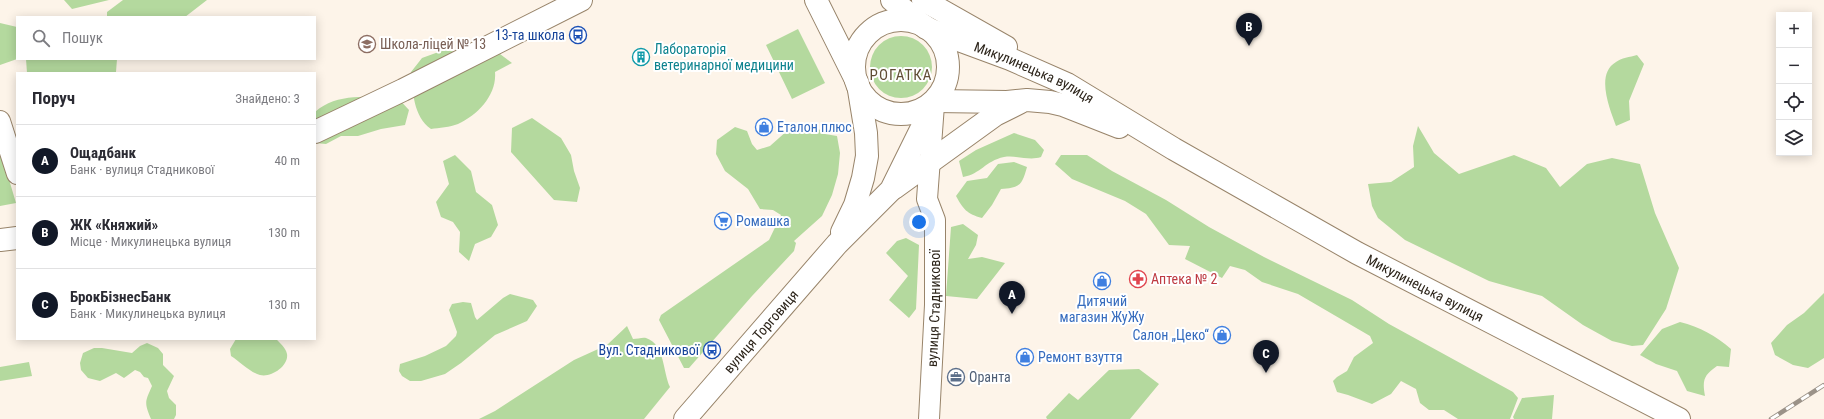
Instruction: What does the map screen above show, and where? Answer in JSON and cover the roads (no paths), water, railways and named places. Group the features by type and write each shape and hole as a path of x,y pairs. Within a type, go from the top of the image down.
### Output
{"main road":[{"path":"316,132 403,90 581,0"},
{"path":"816,0 858,84 865,97 870,102 889,112 911,113 935,101 946,79 946,57 941,43 926,28 912,22 898,20 884,24 871,31 861,42 856,56 854,70 858,84"},
{"name":"Микулинецька вулиця","path":"892,0 926,28 1010,59 1067,84 1174,149 1357,252 1679,419"},
{"path":"923,0 997,41 1067,84"},
{"name":"вулиця Торговиця","path":"837,244 855,205 863,178 867,156 866,133 858,84"},
{"name":"Микулинецька вулиця","path":"935,101 1007,102 1026,100 1064,105 1174,149"},
{"name":"Микулинецька вулиця","path":"891,190 995,115 1026,100"},
{"name":"вулиця Торговиця","path":"685,419 837,244 891,190 935,101"},
{"path":"0,240 16,238"}],"street":[{"path":"930,162 935,101"},
{"path":"0,121 16,171"},
{"name":"вулиця Стадникової","path":"930,162 927,199 934,220 935,306 930,419"}],"railway":[{"path":"1771,419 1824,385"}],"place":[{"name":"13-та школа","path":"578,35"},
{"name":"Школа-ліцей № 13","path":"367,44"},
{"name":"ЖК «Княжий»","path":"1249,46"},
{"name":"Лабораторія ветеринарної медицини","path":"641,57"},
{"name":"Еталон плюс","path":"764,127"},
{"name":"Ромашка","path":"723,221"},
{"name":"Аптека № 2","path":"1138,279"},
{"name":"Дитячий магазин ЖуЖу","path":"1102,281"},
{"name":"Ощадбанк","path":"1012,314"},
{"name":"Салон „Цеко“","path":"1222,335"},
{"name":"Вул. Стадникової","path":"712,350"},
{"name":"Ремонт взуття","path":"1025,357"},
{"name":"БрокБізнесБанк","path":"1266,373"},
{"name":"Оранта","path":"956,377"}],"district":[{"name":"РОГАТКА","path":"901,75"}]}
